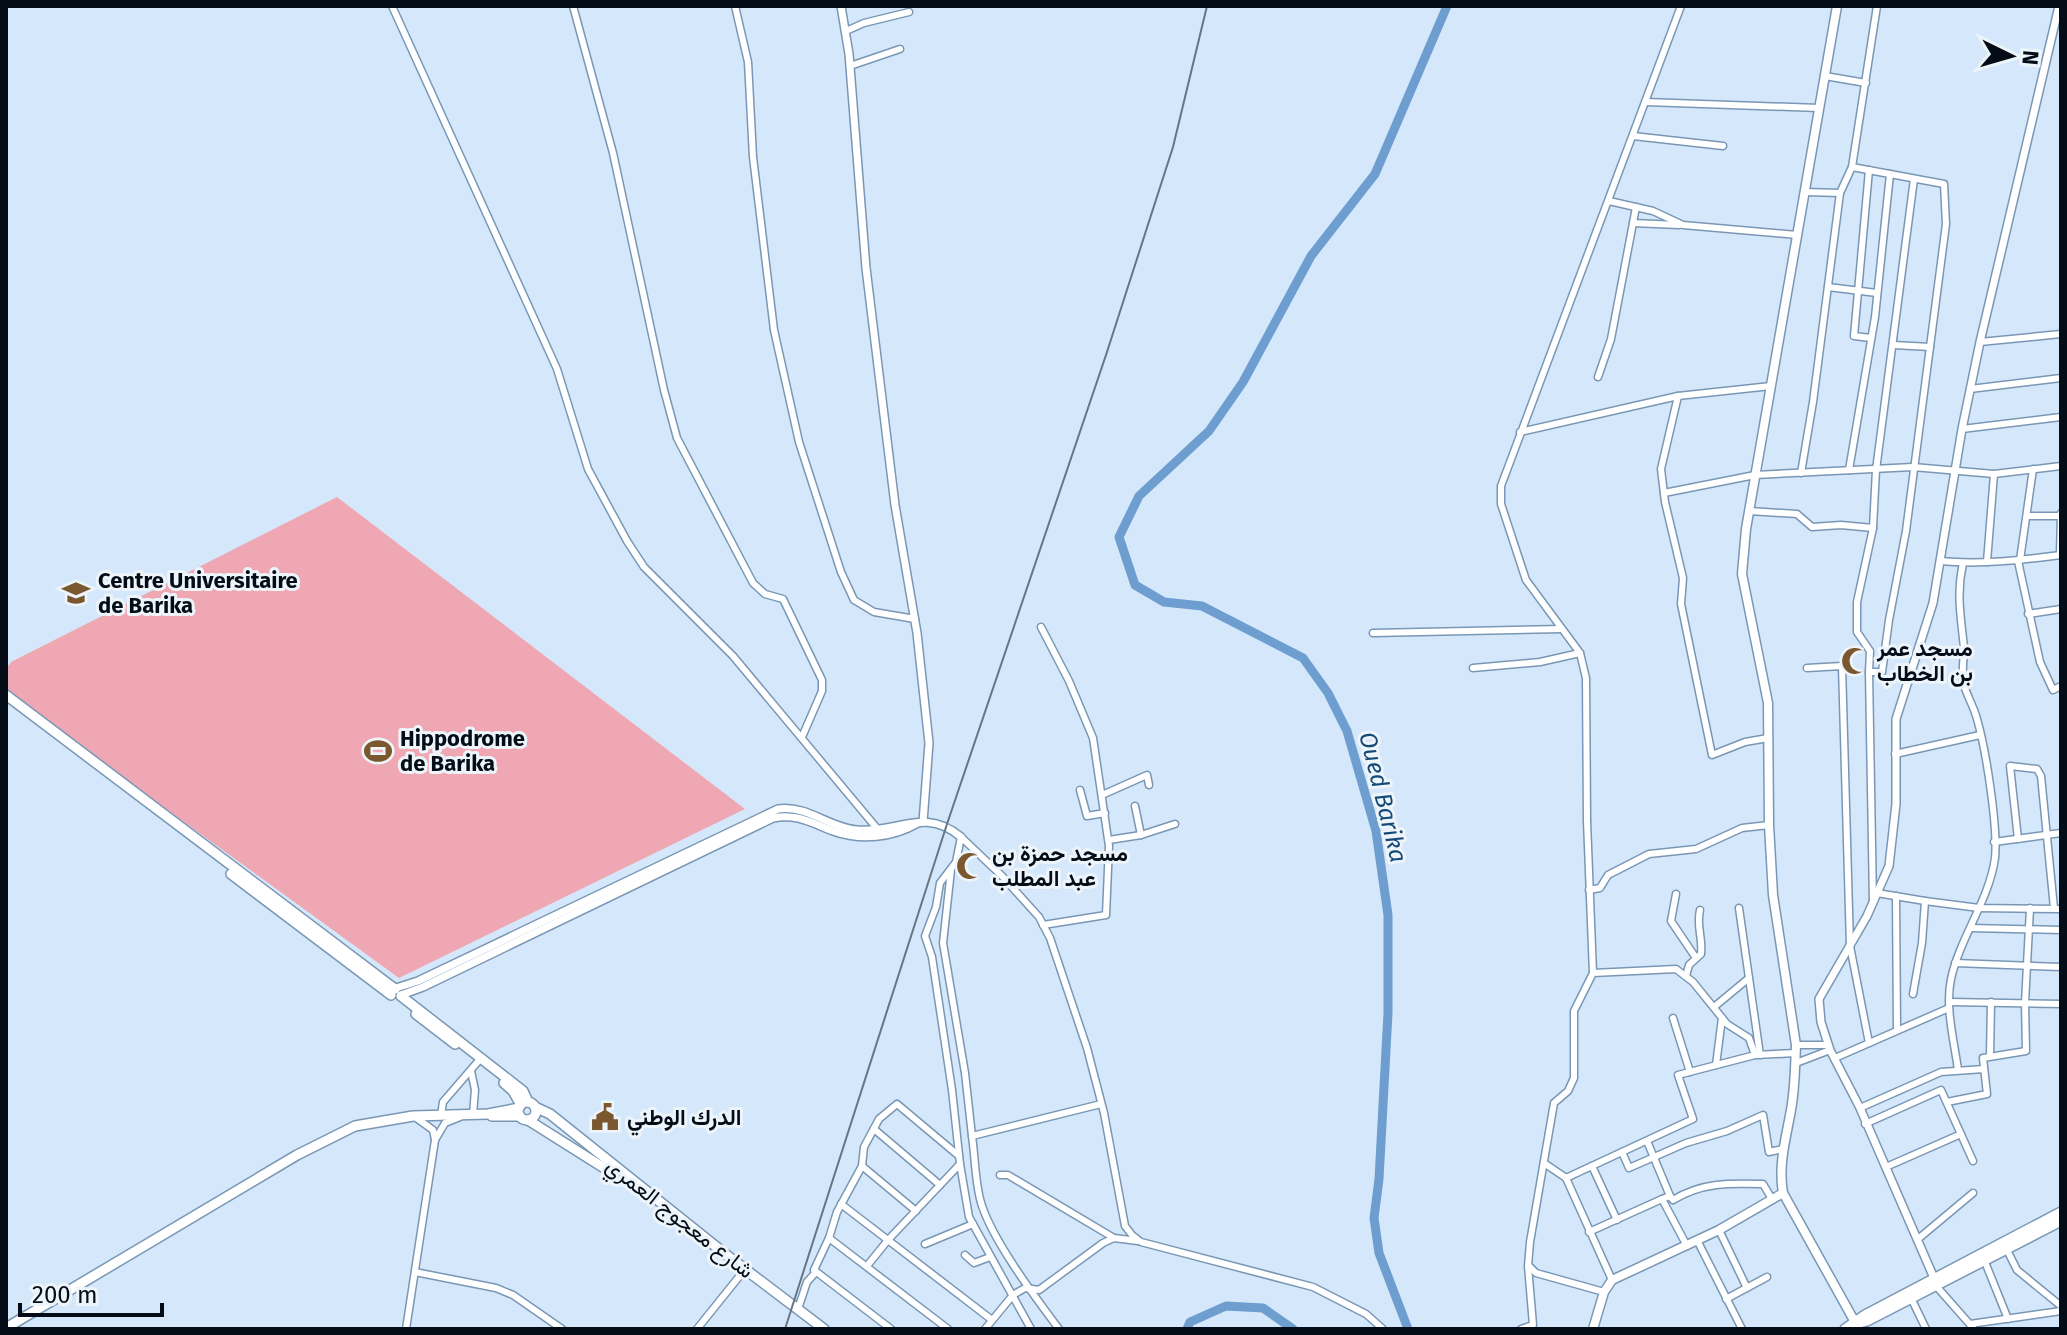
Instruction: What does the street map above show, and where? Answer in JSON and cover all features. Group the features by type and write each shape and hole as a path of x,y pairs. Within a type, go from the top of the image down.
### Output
{"main road":[{"path":"1837,6 1755,475 1742,574 1768,703 1773,895 1796,1054 1781,1181 1783,1193 1857,1326"},
{"path":"6,695 29,716 523,1091 525,1110"},
{"path":"6,702 29,716"},
{"path":"480,1060 513,1091 525,1110"},
{"path":"6,1328 297,1155 355,1126 413,1116 525,1110"},
{"name":"شارع معجوج العمري","path":"525,1110 613,1173 815,1329"},
{"name":"شارع معجوج العمري","path":"525,1110 550,1114 583,1143 824,1329"},
{"path":"1593,1329 1604,1292 1612,1280 1719,1230 1783,1193"},
{"path":"1845,1329 1912,1300 1936,1283 2061,1212"},
{"path":"1857,1326 1865,1315 1985,1262 2061,1221"}],"street":[{"path":"392,6 557,369 588,469 627,541 644,567 715,637 880,832"},
{"path":"573,6 613,153 677,438 753,583 765,594 783,599 822,680 822,691 802,737"},
{"path":"735,6 748,62 753,157 774,330 799,442 841,572 854,600 874,612 915,619"},
{"path":"841,6 850,66 866,268 895,505 915,619 929,743 922,822"},
{"path":"1521,1329 1533,1325 1528,1266 1554,1103 1568,1091 1574,1078 1574,1011 1593,973 1589,890 1588,705 1580,653 1526,580 1501,504 1501,486 1681,6"},
{"path":"1801,473 1840,193 1852,167 1877,6"},
{"path":"2059,6 1970,389 1933,603 1896,719 1896,804 1889,866 1873,903 1819,999 1821,1022 1829,1048 1860,1108 1936,1283 1972,1326 2061,1308"},
{"path":"846,31 864,23 909,12"},
{"path":"850,66 900,49"},
{"path":"1825,76 1866,83"},
{"path":"1646,102 1819,108"},
{"path":"1633,136 1723,146"},
{"path":"1852,167 1944,184 1946,224 1906,531 1882,672 1869,672"},
{"path":"1869,170 1854,336 1871,338"},
{"path":"1849,470 1871,338 1890,174"},
{"path":"1873,903 1870,651 1857,632 1857,602 1873,528 1876,470 1914,179"},
{"path":"1805,192 1840,193"},
{"path":"1609,201 1653,211 1683,225"},
{"path":"1598,377 1611,339 1636,207"},
{"path":"1651,224 1653,211"},
{"path":"1633,223 1797,235"},
{"path":"1828,287 1877,293"},
{"path":"1980,342 2061,334"},
{"path":"1894,345 1930,347"},
{"path":"1970,389 2061,378"},
{"path":"1520,432 1678,396 1771,386"},
{"path":"1678,396 1661,469 1683,578 1681,604 1712,755 1745,742 1768,738"},
{"path":"1962,429 2061,417"},
{"path":"1664,493 1755,475 1913,467 1994,474 2061,466"},
{"path":"2033,469 2019,560 2040,662 2053,690 2061,686"},
{"path":"1987,562 1994,474"},
{"path":"1749,511 1797,514 1812,527 1841,525 1873,528"},
{"path":"1940,561 1987,562 2061,555 2061,515 2028,516"},
{"path":"1958,1070 1949,1005 1950,982 1990,878 1995,856 1980,735 1962,672 1964,651 1958,589 1963,563"},
{"path":"2028,614 2061,609"},
{"path":"1041,627 1069,681 1093,738 1109,840 1106,915 1043,925"},
{"path":"1373,633 1562,629"},
{"path":"1473,668 1540,662 1580,653"},
{"path":"1807,668 1842,666 1850,946 1869,1043"},
{"path":"1895,754 1980,735"},
{"path":"1877,893 1979,908 2057,908 2039,772 2033,768 2010,766 2018,839"},
{"path":"1102,795 1147,775 1149,785"},
{"path":"1080,790 1087,816 1105,813"},
{"path":"1135,806 1141,835"},
{"path":"397,994 418,981 772,811 797,809 851,830 880,832 922,822 943,825 961,837 1002,876 1043,925 1071,996 1101,1104 1125,1226 1141,1242"},
{"path":"1109,840 1141,835 1175,824"},
{"path":"1589,890 1600,888 1608,875 1649,854 1696,849 1742,828 1769,825"},
{"path":"1994,842 2061,833"},
{"path":"961,837 956,862 940,883 936,907 925,936 932,957 959,1160 973,1224 1031,1329"},
{"path":"951,868 943,943 965,1073 980,1200 990,1224 1028,1290 1059,1329"},
{"path":"1676,894 1671,921 1696,958"},
{"path":"1896,896 1897,1030"},
{"path":"1913,994 1925,901"},
{"path":"1739,908 1758,1055"},
{"path":"1947,1102 1987,1094 1983,1058 2026,1051 2030,908"},
{"path":"1686,976 1689,965 1701,954 1702,944 1697,928 1700,910"},
{"path":"1971,928 2061,930"},
{"path":"1955,963 2061,967"},
{"path":"1593,973 1662,967 1676,969 1686,976 1722,1018 1749,1038 1758,1055"},
{"path":"1714,1007 1749,978"},
{"path":"1835,1058 1949,1005 1991,1002 2061,1004"},
{"path":"1990,1056 1991,1002"},
{"path":"1673,1018 1690,1072"},
{"path":"1716,1065 1722,1018"},
{"path":"1566,1178 1693,1119 1678,1075 1758,1055 1796,1054 1829,1048"},
{"path":"1796,1054 1829,1048"},
{"path":"441,1115 443,1102 480,1060"},
{"path":"1860,1108 1941,1072 1984,1069"},
{"path":"435,1140 445,1123 468,1115 475,1090 471,1071"},
{"path":"1865,1124 1941,1090 1973,1161"},
{"path":"891,1329 814,1270 841,1204 862,1166 864,1147 879,1119 897,1104 959,1160"},
{"path":"972,1136 1101,1104"},
{"path":"1622,1152 1629,1168 1763,1115 1769,1152 1783,1149"},
{"path":"406,1329 435,1140 433,1130 413,1116"},
{"path":"874,1129 940,1185"},
{"path":"1886,1167 1961,1134"},
{"path":"1647,1141 1673,1200 1692,1189 1723,1182 1763,1184 1772,1199"},
{"path":"867,1266 959,1160"},
{"path":"1544,1163 1566,1178 1612,1280"},
{"path":"862,1166 916,1211"},
{"path":"1592,1166 1617,1220"},
{"path":"1000,1175 1008,1175 1114,1238 1141,1242 1313,1287 1366,1314 1383,1329"},
{"path":"1918,1239 1973,1193"},
{"path":"1589,1232 1670,1196"},
{"path":"1662,1199 1687,1246"},
{"path":"841,1204 992,1320"},
{"path":"925,1244 973,1224"},
{"path":"1719,1230 1747,1288"},
{"path":"829,1238 948,1329"},
{"path":"985,1329 1013,1295 1039,1290 1114,1238"},
{"path":"1697,1240 1742,1329"},
{"path":"2007,1250 2017,1270 2061,1308"},
{"path":"965,1255 974,1263 990,1257"},
{"path":"1985,1262 2008,1319"},
{"path":"1528,1266 1536,1273 1604,1292"},
{"path":"415,1272 496,1288 513,1295 562,1329"},
{"path":"798,1309 807,1282 816,1272"},
{"path":"697,1329 742,1273"},
{"path":"1726,1299 1767,1277"},
{"path":"1912,1300 1926,1329"},
{"path":"1020,1329 1027,1321"}],"shaded area":[{"name":"Hippodrome de Barika","path":"337,497 745,809 399,978 6,693 6,669 11,662"}],"waterway":[{"name":"Oued Barika","path":"1408,1329 1379,1253 1374,1218 1388,1013 1388,915 1376,831 1347,731 1328,693 1303,658 1202,606 1164,602 1135,585 1119,537 1139,496 1209,431 1243,382 1311,256 1375,174 1447,6"},
{"name":"Oued Barika","path":"1187,1329 1190,1322 1226,1306 1263,1308 1293,1329"}],"railway":[{"path":"785,1329 947,824 1173,147 1207,6"}],"place":[{"name":"Centre Universitaire de Barika","path":"76,593"},
{"name":"مسجد عمر بن الخطاب","path":"1855,661"},
{"name":"Hippodrome de Barika","path":"378,751"},
{"name":"مسجد حمزة بن عبد المطلب","path":"970,866"},
{"name":"الدرك الوطني","path":"605,1117"}]}
